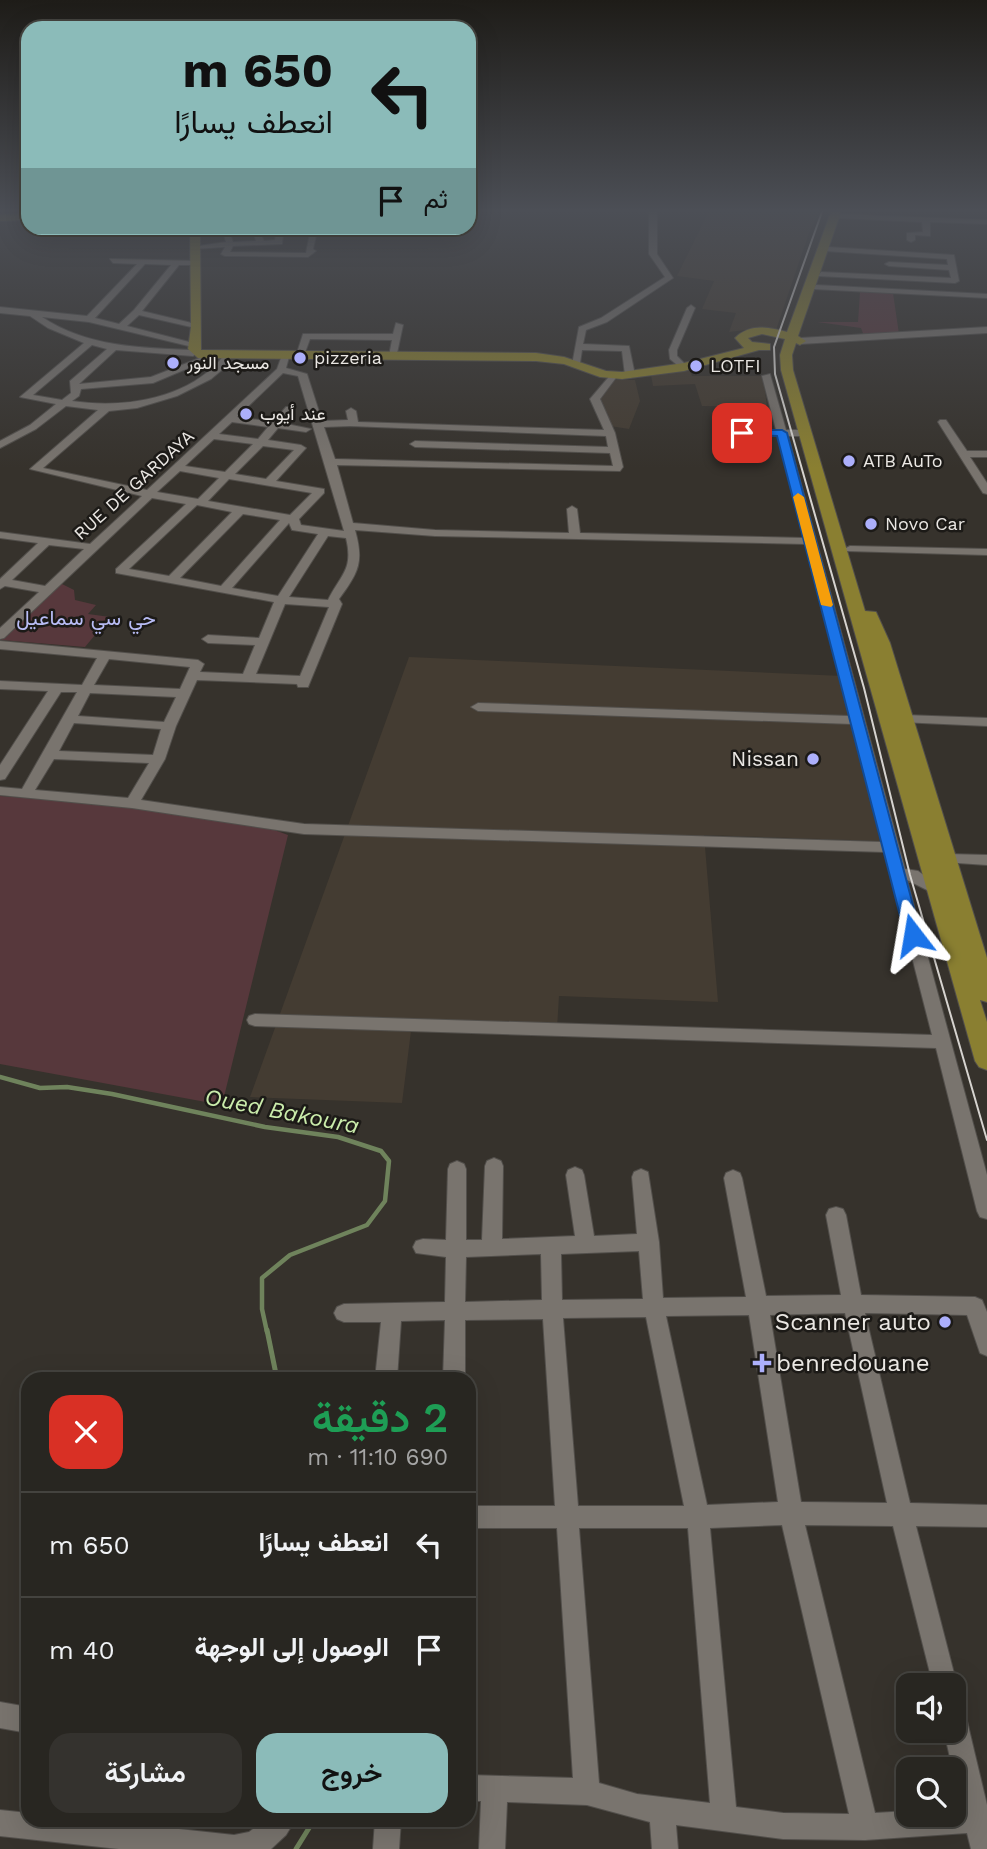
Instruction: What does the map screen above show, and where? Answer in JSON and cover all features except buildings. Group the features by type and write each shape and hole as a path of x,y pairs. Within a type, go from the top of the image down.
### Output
{"main road":[{"path":"196,295 195,349 213,356 536,357 575,363 612,375 630,375 778,344 800,312 807,295"},
{"path":"778,344 810,295"},
{"path":"987,994 948,859 796,370 778,344 741,338 748,332 776,332 778,344 987,1061"}],"street":[{"path":"89,319 111,295"},
{"path":"120,328 151,295"},
{"path":"575,363 582,329 604,320 642,295"},
{"path":"682,366 673,357 673,350 691,308"},
{"path":"0,310 89,319 195,349"},
{"path":"137,312 197,327"},
{"path":"34,315 53,331 113,348 163,352 195,349"},
{"path":"351,337 354,322"},
{"path":"300,356 313,324"},
{"path":"393,356 399,324"},
{"path":"778,344 987,330"},
{"path":"306,336 397,337"},
{"path":"91,342 25,397 106,408 132,407 202,380 223,366 228,356"},
{"path":"578,347 626,348 630,375"},
{"path":"0,445 33,427 76,394 73,383 113,348"},
{"path":"124,360 152,358 163,352"},
{"path":"76,387 153,380 213,356"},
{"name":"RUE DE GARDAYA","path":"0,635 91,547 231,419 281,370 285,357"},
{"path":"152,358 165,375"},
{"path":"97,362 111,361"},
{"path":"281,370 302,374 356,555 346,582 333,599 337,604"},
{"path":"330,462 616,469 618,467 610,433 595,399 612,375"},
{"path":"767,376 890,848 906,875 941,1042 987,1211"},
{"path":"106,408 35,469 149,494 290,519 296,528 325,532 349,530 809,541"},
{"path":"289,409 277,425 227,475 120,571 281,600 337,604"},
{"path":"351,411 353,423"},
{"path":"231,419 306,429"},
{"path":"943,422 987,491"},
{"path":"316,424 353,423 610,433"},
{"path":"742,433 806,433"},
{"path":"213,436 301,448 269,482"},
{"path":"415,444 615,450"},
{"path":"962,454 987,454"},
{"path":"178,468 320,491 223,590"},
{"path":"572,509 575,537"},
{"path":"172,581 240,510"},
{"path":"248,677 281,600 325,532"},
{"path":"0,535 91,547"},
{"path":"1,583 47,541"},
{"path":"850,549 987,552"},
{"path":"1,583 47,590"},
{"path":"193,676 304,682 337,604"},
{"path":"208,639 263,642"},
{"path":"0,645 198,664 169,726 158,759 132,803"},
{"path":"26,793 52,755 68,719 105,656"},
{"path":"1,686 185,693"},
{"path":"0,776 56,689"},
{"path":"478,707 856,720"},
{"path":"68,719 169,726"},
{"path":"905,719 987,722"},
{"path":"52,755 158,759"},
{"path":"0,791 132,803 304,829 890,848"},
{"path":"906,875 925,867 928,858"},
{"path":"948,859 987,860"},
{"path":"906,875 937,890"},
{"path":"255,1020 941,1042"},
{"path":"492,1248 494,1166"},
{"path":"454,1372 458,1249 457,1169"},
{"path":"575,1175 586,1245"},
{"path":"641,1177 654,1306 698,1517 724,1818"},
{"path":"733,1178 758,1306 791,1513 865,1827"},
{"path":"836,1215 852,1304 901,1517 941,1673"},
{"path":"423,1247 551,1247 649,1242"},
{"path":"551,1247 552,1307 587,1792"},
{"path":"344,1313 455,1312 552,1307 852,1304 981,1306 987,1346"},
{"path":"387,1372 392,1311"},
{"path":"476,1517 698,1517 791,1513 901,1517 987,1516"},
{"path":"0,1715 21,1719"},
{"path":"960,1743 983,1820 984,1849"},
{"path":"492,1849 482,1788 587,1792 637,1807 783,1826 865,1827 983,1820"},
{"path":"663,1810 665,1849"},
{"path":"0,1823 21,1825"},
{"path":"37,1827 234,1848 254,1845 275,1827"},
{"path":"386,1849 388,1827"}],"shaded area":[{"path":"708,295 788,295 776,330 729,332 736,313 702,309"},
{"path":"860,295 893,295 899,334 864,336 861,328 817,322 858,322"},
{"path":"689,369 692,376 763,376 767,407 702,406 695,384 653,386 651,375"},
{"path":"615,380 635,380 640,401 629,429 610,426 608,414 599,405 598,397"},
{"path":"60,583 74,590 75,600 96,605 88,614 110,617 85,647 1,640"},
{"path":"409,657 843,676 880,841 704,835 718,1002 559,996 557,1029 412,1023 402,1103 250,1097"},
{"path":"0,796 130,806 258,824 288,835 222,1105 0,1064"}],"waterway":[{"name":"Oued Bakoura","path":"0,1077 40,1088 67,1087 112,1094 265,1127 338,1137 381,1151 389,1161 385,1201 367,1225 290,1255 262,1278 262,1309 267,1332"},
{"name":"Oued Bakoura","path":"267,1330 276,1372"},
{"path":"296,1849 310,1827"}],"tram line":[{"path":"792,295 774,347 775,374 864,688 910,875 987,1140"}],"slow traffic":[{"path":"798,497 827,605"}],"place":[{"name":"pizzeria","path":"300,358"},
{"name":"مسجد النور","path":"173,363"},
{"name":"LOTFI","path":"696,366"},
{"name":"عند أيوب","path":"246,414"},
{"name":"ATB AuTo","path":"849,461"},
{"name":"Novo Car","path":"871,524"},
{"name":"Nissan","path":"813,759"},
{"name":"Scanner auto","path":"945,1322"},
{"name":"benredouane","path":"762,1363"}],"district":[{"name":"حي سي سماعيل","path":"86,618"}],"route":[{"path":"742,433 782,433 913,935"}]}
